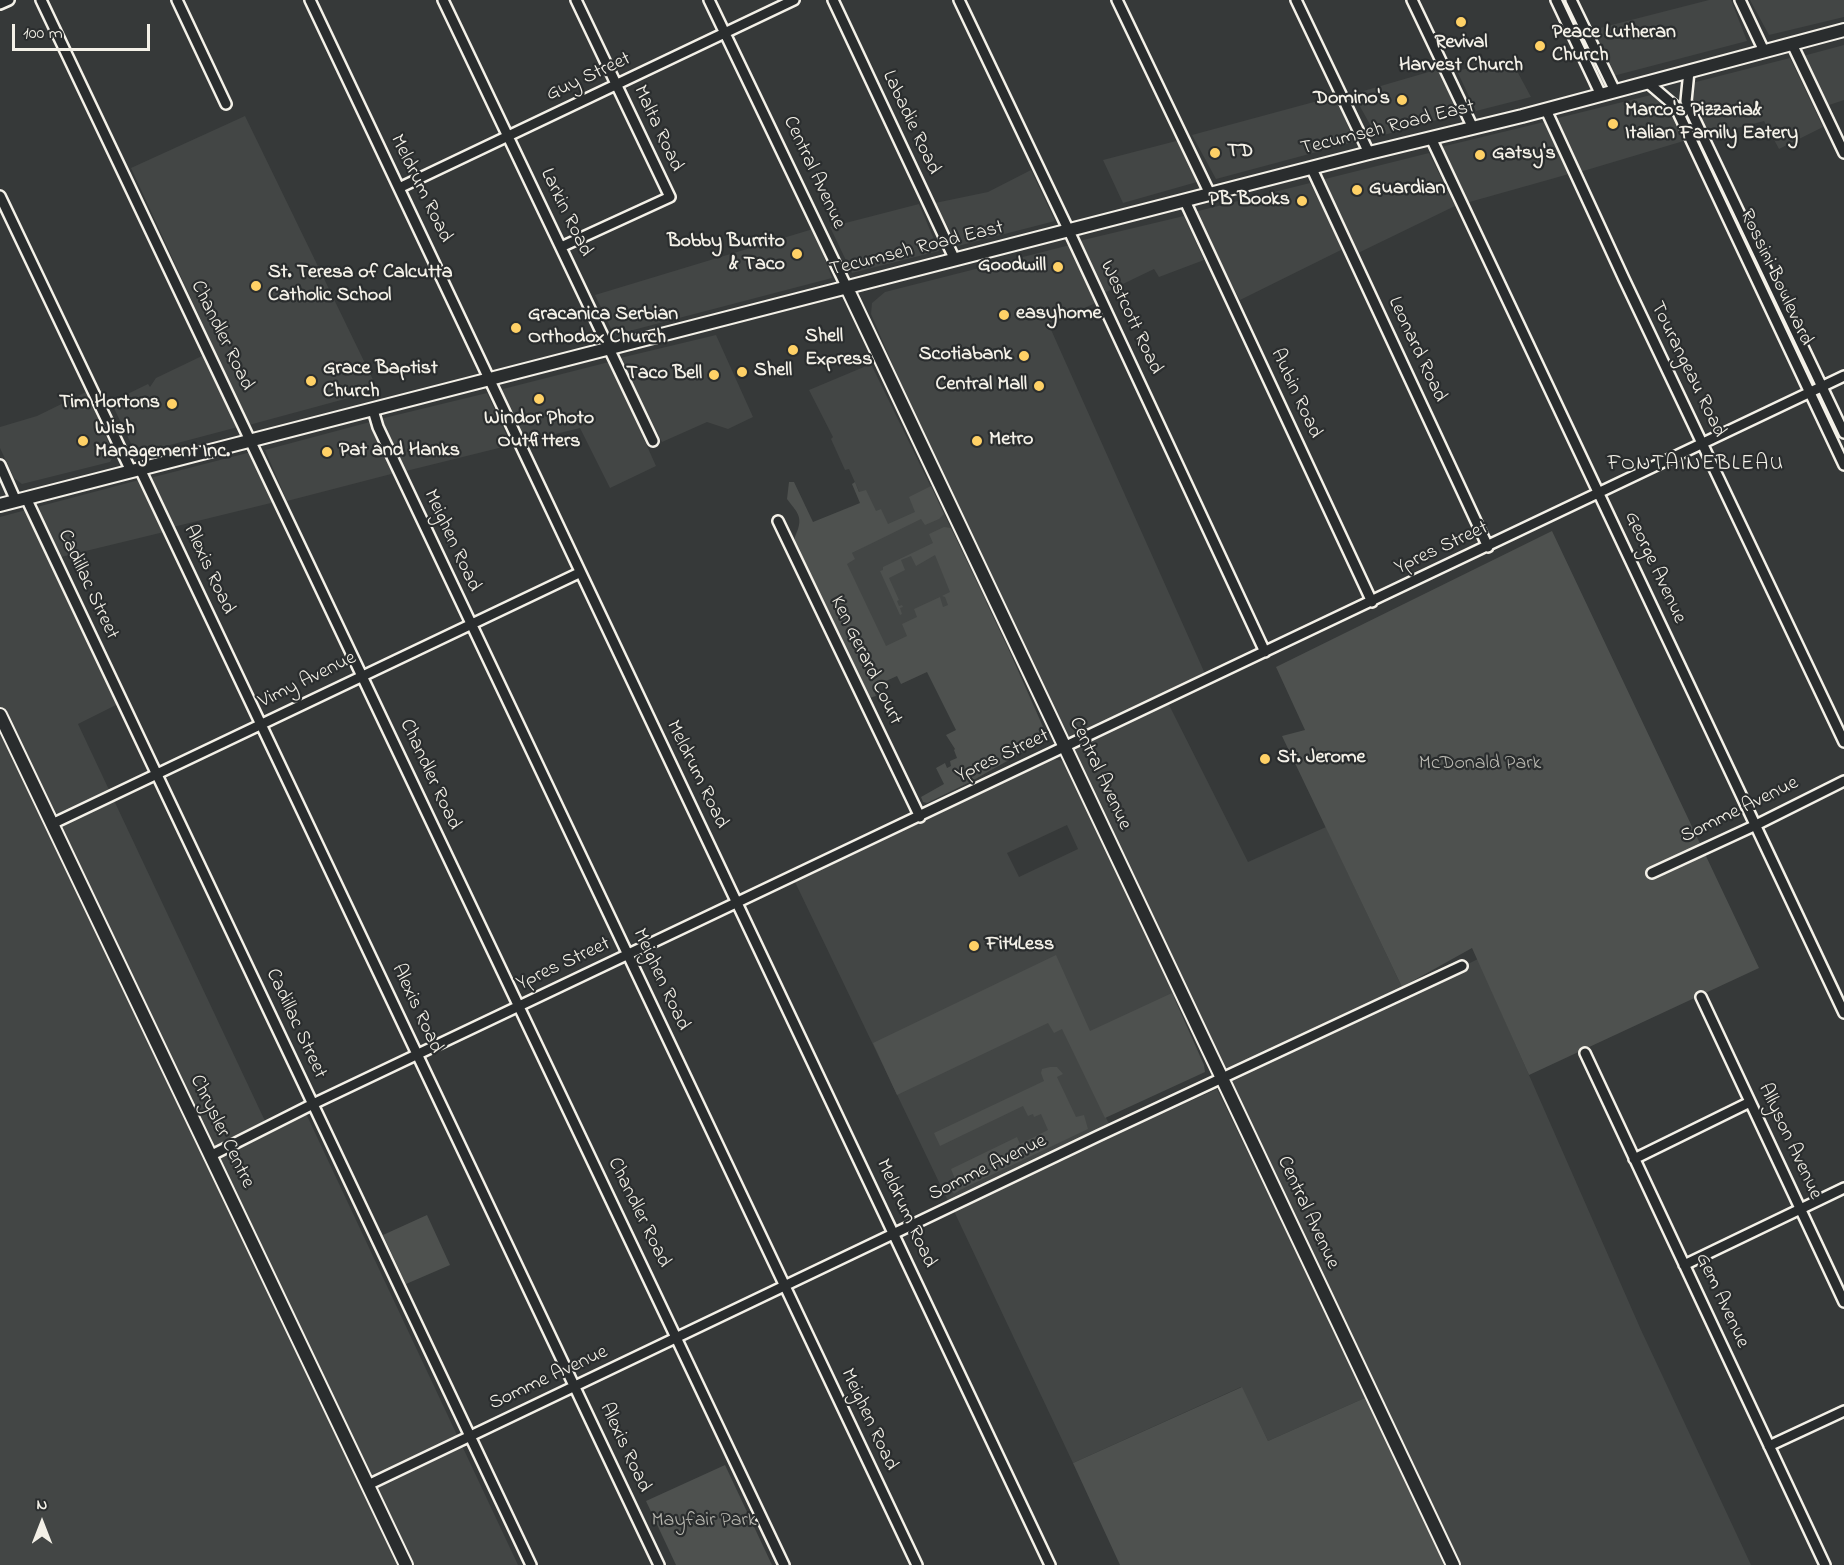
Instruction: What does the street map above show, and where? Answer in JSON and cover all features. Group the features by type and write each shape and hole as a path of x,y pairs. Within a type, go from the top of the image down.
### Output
{"street":[{"path":"0,4 9,0"},
{"name":"Chandler Road","path":"41,0 784,1565"},
{"path":"177,0 226,104"},
{"name":"Meldrum Road","path":"310,0 1050,1565"},
{"name":"Larkin Road","path":"443,0 652,441"},
{"name":"Malta Road","path":"561,248 670,197 576,0"},
{"name":"Central Avenue","path":"709,0 1453,1565"},
{"name":"Guy Street","path":"399,188 794,0"},
{"name":"Labadie Road","path":"833,0 955,260"},
{"name":"Westcott Road","path":"959,0 1070,231 1265,652"},
{"path":"1117,0 1210,194"},
{"path":"1296,0 1369,153"},
{"path":"1412,0 1473,128"},
{"path":"1556,0 1601,95"},
{"path":"1571,0 1615,91"},
{"path":"1740,0 1764,51"},
{"path":"1568,27 1581,20"},
{"name":"Tecumseh Road East","path":"0,505 1369,153 1546,110 1844,30"},
{"path":"1792,44 1844,153"},
{"path":"1675,106 1686,101 1689,71"},
{"name":"Rossini Boulevard","path":"1647,82 1675,106 1844,465"},
{"name":"Rossini Boulevard","path":"1686,101 1844,434"},
{"name":"Tourangeau Road","path":"1546,110 1623,279 1844,742"},
{"name":"George Avenue","path":"1431,138 1844,1013"},
{"name":"Leonard Road","path":"1312,169 1488,547"},
{"name":"Alexis Road","path":"0,196 261,724 659,1565"},
{"name":"Aubin Road","path":"1185,201 1372,602"},
{"name":"Ypres Street","path":"210,1156 313,1104 1844,376"},
{"name":"Meighen Road","path":"373,410 378,427 917,1565"},
{"name":"Cadillac Street","path":"0,465 21,500 156,774 531,1565"},
{"name":"Ken Gerard Court","path":"778,521 920,817"},
{"name":"Vimy Avenue","path":"52,824 579,573"},
{"name":"Chrysler Centre","path":"0,715 406,1565"},
{"name":"Somme Avenue","path":"1652,873 1844,781"},
{"name":"Somme Avenue","path":"368,1485 1462,966"},
{"name":"Allyson Avenue","path":"1701,997 1844,1302"},
{"name":"Gem Avenue","path":"1585,1053 1826,1565"},
{"path":"1634,1159 1750,1102"},
{"path":"1684,1265 1844,1188"},
{"path":"1770,1446 1844,1412"}],"shaded area":[{"path":"1709,0 1731,0 1747,41 1613,76 1592,30"},
{"path":"1750,0 1844,0 1844,17 1769,35"},
{"path":"1844,45 1844,100 1826,106 1803,56"},
{"path":"1510,58 1531,97 1476,111 1457,71"},
{"path":"1790,58 1823,127 1779,149 1764,121 1707,136 1684,85"},
{"path":"1439,69 1458,114 1377,137 1353,94"},
{"path":"1655,94 1670,105 1687,140 1580,172 1554,119"},
{"path":"1336,96 1354,142 1216,179 1192,135"},
{"name":"St. Teresa of Calcutta Catholic School","path":"245,116 378,390 249,425 131,168"},
{"path":"1544,122 1569,174 1466,203 1441,147"},
{"path":"1180,140 1197,182 1123,203 1103,160"},
{"path":"1429,153 1455,206 1356,254 1321,180"},
{"path":"1031,170 1055,221 958,246 935,203 988,192"},
{"path":"1310,183 1343,249 1240,300 1194,212"},
{"path":"919,204 939,251 852,273 830,227"},
{"path":"1184,216 1204,260 1159,277 1154,269 1102,294 1079,241"},
{"path":"813,229 832,278 614,335 595,295"},
{"path":"1070,245 1096,303 1048,323 1206,676 1165,697 1248,862 1326,827 1402,987 1227,1071 961,517 871,314 872,303 885,292"},
{"path":"716,335 753,417 728,429 707,422 662,442 620,358"},
{"path":"204,355 238,427 136,454 111,402 148,384 150,387 156,378"},
{"path":"609,362 656,466 610,488 580,428 523,442 499,390"},
{"path":"871,364 987,602 882,651 839,560 880,538 849,469 845,470 831,439 833,437 809,390"},
{"path":"86,392 114,455 110,462 22,484 14,478 0,448 0,427 37,416"},
{"path":"487,393 511,445 402,472 380,419"},
{"path":"370,422 395,473 287,501 265,450"},
{"path":"251,452 275,502 173,527 150,478"},
{"path":"139,480 164,532 61,557 37,507"},
{"path":"26,510 118,704 78,724 265,1121 302,1105 518,1565 0,1565 0,517"},
{"path":"1054,759 1063,761 1176,997 1071,1046 1110,1126 949,1203 795,882","holes":["1067,825 1078,849 1019,877 1007,853"]},
{"path":"1478,959 1641,1330 1751,1565 1460,1565 1315,1263 1232,1080"},
{"path":"1217,1089 1367,1397 1268,1441 1241,1387 1073,1463 953,1209"}],"green space":[{"path":"789,482 794,482 813,522 860,503 852,484 855,482 859,492 866,490 876,511 881,509 888,524 915,512 909,497 931,486 944,514 939,519 925,525 921,519 852,553 855,559 847,564 886,646 907,636 902,624 917,617 914,609 940,597 943,607 948,605 945,597 942,596 950,592 935,555 916,566 911,556 901,560 905,570 889,578 899,600 897,601 899,606 903,607 900,608 902,614 900,615 880,571 883,567 933,543 929,534 944,527 951,528 1048,738 970,782 927,803 923,802 921,797 944,784 936,768 945,763 947,768 951,766 950,761 957,758 955,749 946,735 956,730 927,672 901,684 897,676 873,687 876,696 869,698 795,543 799,520 797,512 787,499"},
{"name":"McDonald Park","path":"1552,531 1759,968 1529,1075 1472,948 1402,987 1282,736 1305,730 1276,667"},
{"path":"1056,955 1090,1031 1172,993 1205,1072 1105,1118 1062,1029 1054,1033 1048,1023 897,1095 873,1043"},
{"path":"1057,1067 1063,1074 1057,1077 1076,1117 1084,1115 1088,1129 954,1194 947,1183 955,1179 951,1169 1017,1137 1020,1144 1048,1130 1041,1114 1034,1117 1033,1114 1028,1116 1023,1106 940,1146 934,1133 1044,1081 1042,1069"},
{"path":"427,1215 450,1265 406,1284 383,1235"},
{"path":"1242,1387 1268,1441 1367,1397 1446,1565 1120,1565 1073,1463"},
{"name":"Mayfair Park","path":"725,1465 772,1565 676,1565 646,1501"}],"place":[{"name":"Revival Harvest Church","path":"1461,22"},
{"name":"Peace Lutheran Church","path":"1540,46"},
{"name":"Domino's","path":"1402,100"},
{"name":"Marco's Pizzaria& Italian Family Eatery","path":"1613,124"},
{"name":"TD","path":"1215,153"},
{"name":"Gatsy's","path":"1480,155"},
{"name":"Guardian","path":"1357,190"},
{"name":"PB Books","path":"1302,201"},
{"name":"Bobby Burrito & Taco","path":"797,254"},
{"name":"Goodwill","path":"1058,267"},
{"name":"St. Teresa of Calcutta Catholic School","path":"256,286"},
{"name":"easyhome","path":"1004,315"},
{"name":"Gracanica Serbian Orthodox Church","path":"516,328"},
{"name":"Shell Express","path":"793,350"},
{"name":"Scotiabank","path":"1024,356"},
{"name":"Shell","path":"742,372"},
{"name":"Taco Bell","path":"714,375"},
{"name":"Grace Baptist Church","path":"311,381"},
{"name":"Central Mall","path":"1039,386"},
{"name":"Windor Photo Outfitters","path":"539,399"},
{"name":"Tim Hortons","path":"172,404"},
{"name":"Wish Management Inc.","path":"83,441"},
{"name":"Metro","path":"977,441"},
{"name":"Pat and Hanks","path":"327,452"},
{"name":"St. Jerome","path":"1265,759"},
{"name":"Fit4Less","path":"974,946"}],"district":[{"name":"FONTAINEBLEAU","path":"1696,466"}]}
